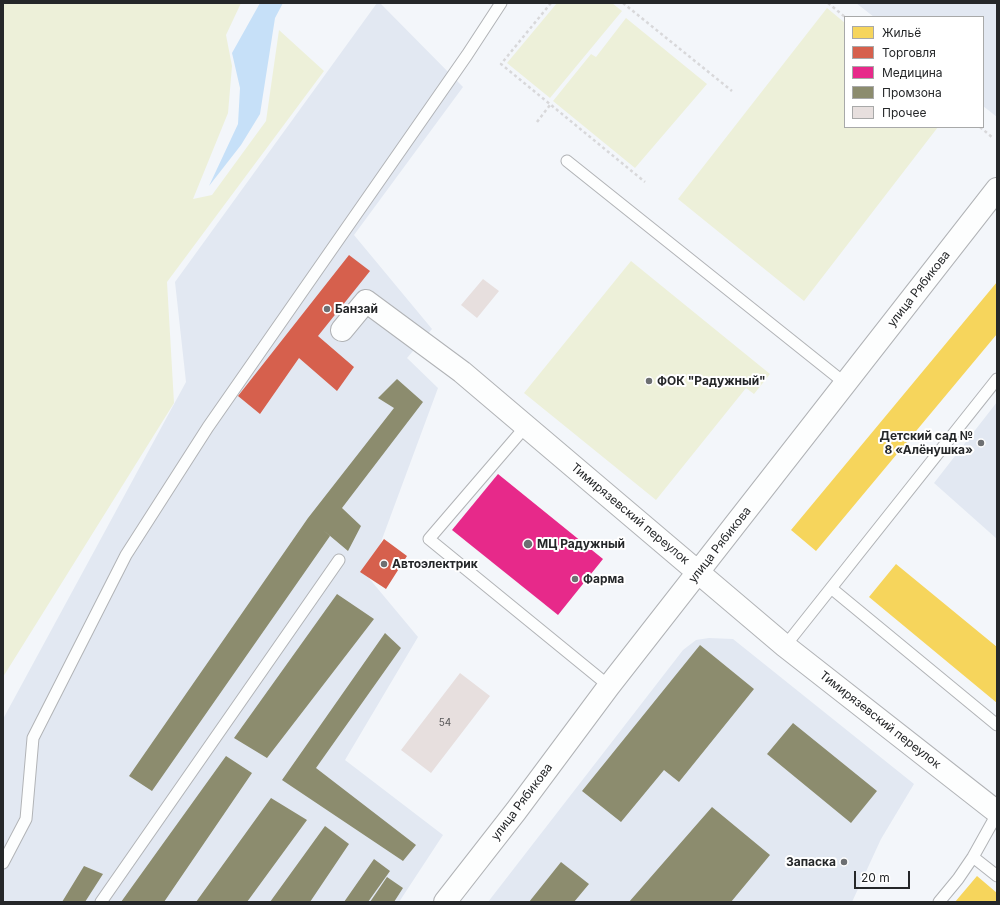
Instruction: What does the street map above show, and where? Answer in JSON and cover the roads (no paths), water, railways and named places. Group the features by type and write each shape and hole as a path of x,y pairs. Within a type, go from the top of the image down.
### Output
{"street":[{"name":"улица Рябикова","path":"444,902 516,811 609,686 997,189"},
{"name":"Тимирязевский переулок","path":"342,330 366,301 462,372 785,646 997,813"}],"lane":[{"path":"3,863 26,819 33,738 126,556 208,427 467,55 501,3"},
{"path":"567,161 846,384"},
{"path":"785,646 997,379"},
{"path":"526,426 429,539 609,686"},
{"path":"101,902 339,560"},
{"path":"831,588 997,725"},
{"path":"939,902 958,879 973,857 997,813"},
{"path":"973,857 997,876"}],"water":[{"path":"260,3 283,3 275,18 260,114 241,145 209,186 238,124 240,88 232,53"}],"place":[{"name":"Банзай","path":"327,309"},
{"name":"ФОК \"Радужный\"","path":"649,381"},
{"name":"Детский сад № 8 «Алёнушка»","path":"981,443"},
{"name":"МЦ Радужный","path":"528,544"},
{"name":"Автоэлектрик","path":"384,564"},
{"name":"Фарма","path":"575,579"},
{"name":"Запаска","path":"844,862"}]}
